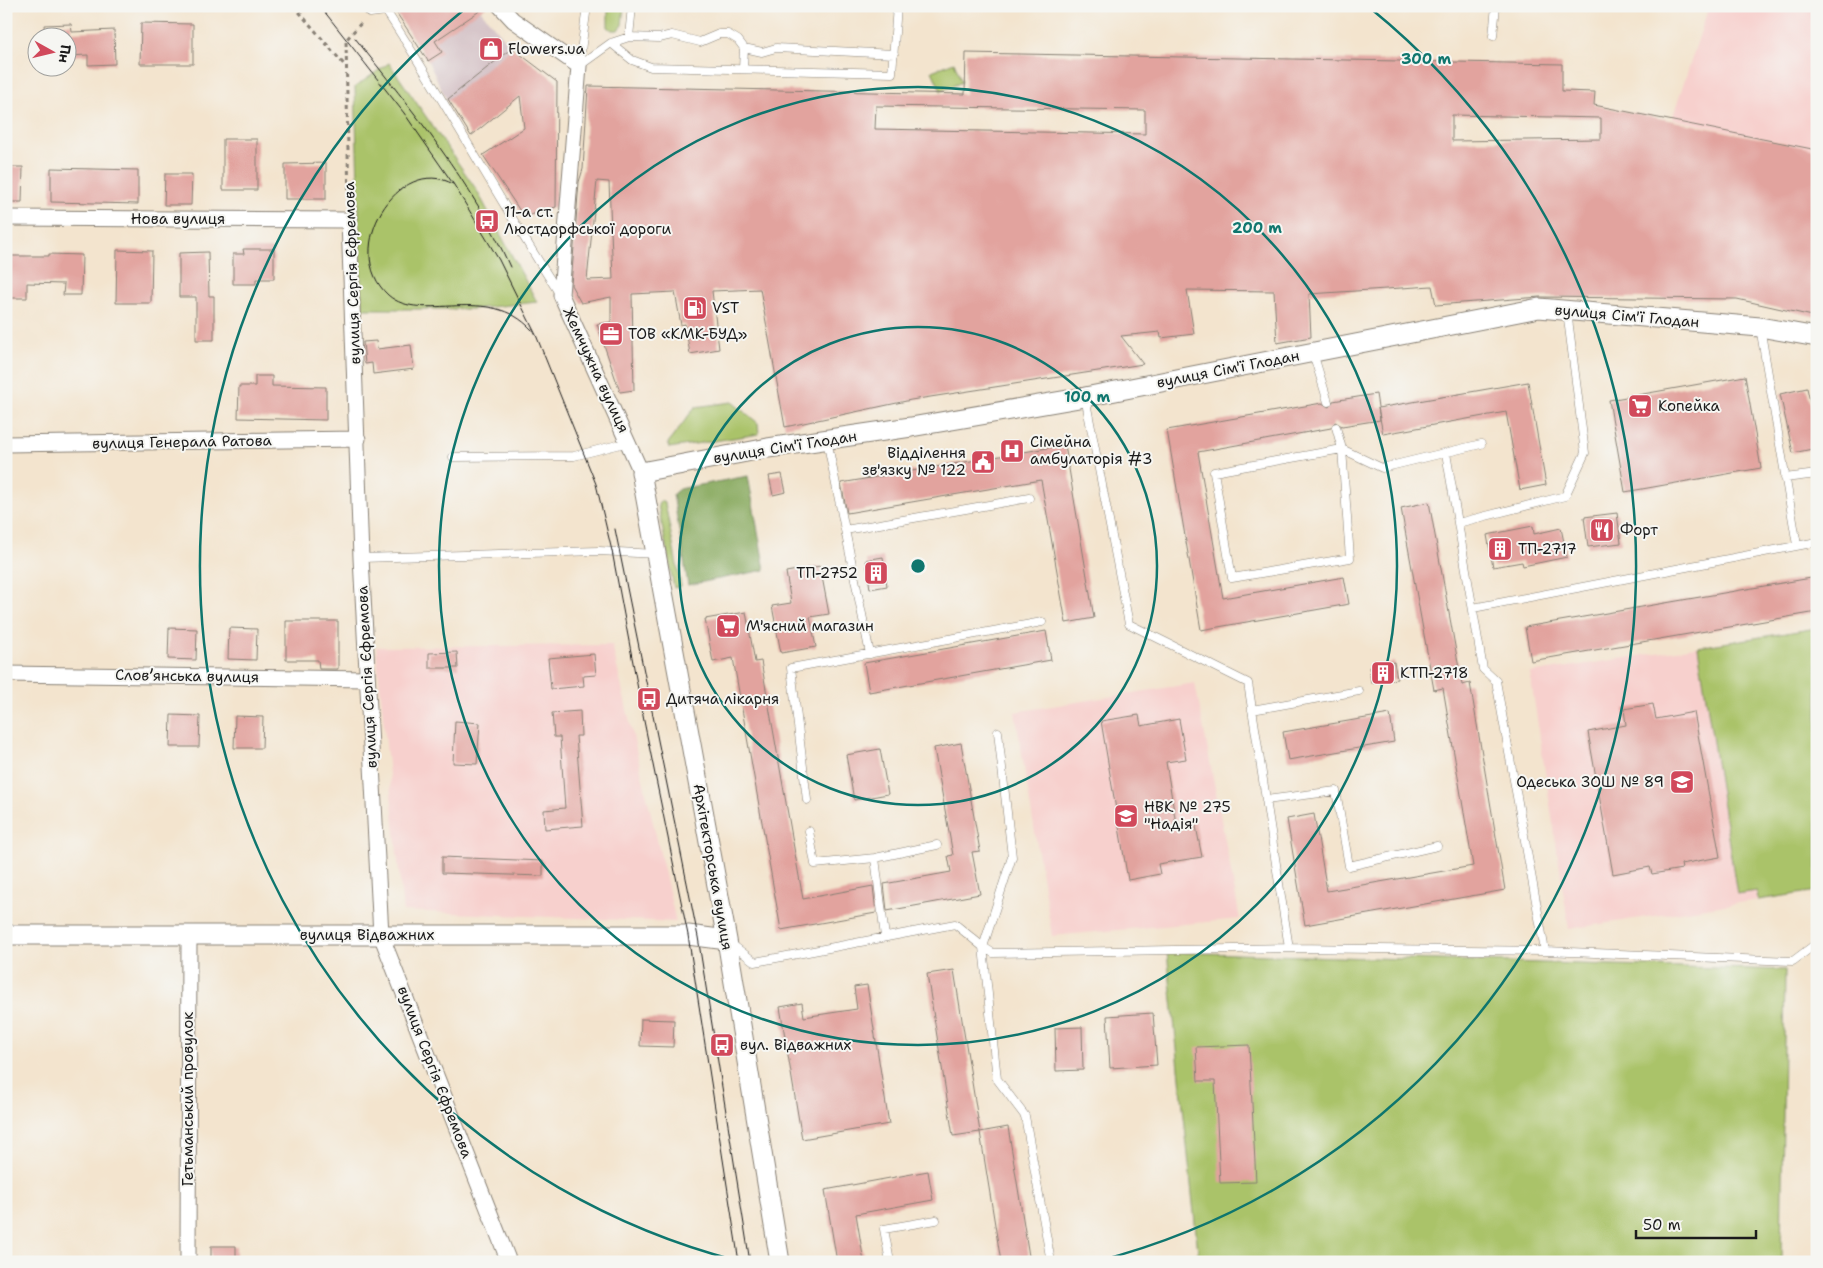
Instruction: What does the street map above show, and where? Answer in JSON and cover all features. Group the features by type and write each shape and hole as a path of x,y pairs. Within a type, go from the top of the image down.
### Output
{"street":[{"path":"500,6 513,20 578,66"},
{"name":"Жемчужна вулиця","path":"578,66 561,295 641,472"},
{"name":"Нова вулиця","path":"6,218 349,220"},
{"name":"вулиця Сергія Єфремова","path":"349,220 361,558 381,935 509,1262"},
{"name":"вулиця Сім'ї Глодан","path":"641,472 827,439 1085,397 1539,308 1760,327 1817,337"},
{"name":"вулиця Генерала Ратова","path":"6,444 358,439"},
{"name":"Архітекторська вулиця","path":"641,472 727,940 780,1262"},
{"name":"Словʼянська вулиця","path":"6,674 367,679"},
{"name":"вулиця Відважних","path":"6,935 688,936 727,940"},
{"name":"Гетьманський провулок","path":"188,936 188,1262"}],"lane":[{"path":"364,6 370,14 384,9 425,69 504,205 561,295"},
{"path":"578,66 587,6"},
{"path":"629,37 632,6"},
{"path":"611,43 632,60 651,67 892,73 897,6"},
{"path":"1493,36 1496,6"},
{"path":"578,66 611,43 629,37 659,38 672,34 700,42 719,34 728,34 738,40 744,48 744,69"},
{"path":"744,48 762,52 776,48 894,54"},
{"path":"1458,523 1565,496 1585,453 1567,311"},
{"path":"1760,327 1797,545"},
{"path":"1313,353 1328,402"},
{"path":"1085,397 1129,624 1248,683 1289,948"},
{"path":"1336,427 1342,449 1350,558 1232,578 1214,472 1342,449 1382,468 1481,444"},
{"path":"827,439 870,654"},
{"path":"453,457 574,456 629,442"},
{"path":"1446,453 1483,669 1496,681 1545,951"},
{"path":"1785,478 1817,474"},
{"path":"845,530 1029,498"},
{"path":"1472,608 1817,542"},
{"path":"361,558 599,551 656,554"},
{"path":"807,800 791,668 1042,622"},
{"path":"1252,710 1359,691"},
{"path":"998,732 1012,858 983,948 997,1079 1025,1116 1051,1262"},
{"path":"1266,800 1336,791 1349,866 1437,846"},
{"path":"809,831 814,864 875,858 936,845"},
{"path":"875,858 885,937"},
{"path":"727,940 755,962 955,924 983,948 993,953 1289,948 1545,951 1793,961 1817,943"},
{"path":"890,1262 884,1229 936,1220"}],"path":[{"path":"294,6 348,68"},
{"name":"вулиця Сергія Єфремова","path":"349,220 348,68 346,40 370,14"}],"shaded area":[{"path":"392,6 477,6 512,48 447,101 428,61"},
{"path":"1709,6 1817,6 1817,150 1672,119"},
{"name":"Одеська ЗОШ № 89","path":"1817,628 1817,891 1569,929 1530,673"},
{"path":"612,645 676,922 403,911 376,647"},
{"name":"НВК № 275 \"Надія\"","path":"1195,683 1240,919 1052,936 1015,712"}],"green space":[{"path":"608,6 624,6 622,25 618,30 612,30 608,27"},
{"path":"954,62 962,82 941,91 932,71"},
{"path":"389,63 476,189 537,302 473,309 362,309 355,87"},
{"path":"732,402 758,423 759,434 669,448 668,443 695,407"},
{"path":"748,476 765,570 688,585 673,494 679,489"},
{"path":"660,501 665,503 681,586 674,588 658,505"},
{"path":"1817,628 1817,891 1758,900 1757,891 1737,894 1698,647"},
{"path":"1167,952 1785,970 1781,1262 1199,1262"}],"building":[{"path":"392,6 487,6 435,41 442,52 428,61"},
{"path":"141,23 193,24 193,64 140,64"},
{"path":"71,24 72,28 44,28 44,25"},
{"path":"114,30 115,64 88,65 88,55 78,56 78,32"},
{"path":"512,48 557,82 556,207 524,217 483,155 524,128 520,96 471,136 448,99"},
{"path":"966,53 1562,64 1562,91 1595,92 1594,105 1817,150 1817,317 1737,299 1540,297 1436,305 1432,286 1309,294 1311,337 1277,343 1274,291 1187,290 1194,334 1161,338 1160,332 1121,336 1143,364 911,400 785,427 760,289 712,291 719,349 690,354 685,324 681,325 675,292 632,294 634,390 620,392 597,324 611,322 611,297 581,303 571,285 579,182 583,169 588,86 965,94","holes":["876,106 1145,110 1145,134 875,129","1452,115 1601,118 1601,139 1452,141","597,181 609,182 613,279 587,280"]},
{"path":"223,139 257,139 257,190 223,190"},
{"path":"326,163 326,199 285,199 285,164"},
{"path":"6,167 23,167 22,202 6,202"},
{"path":"51,168 138,170 138,204 51,202"},
{"path":"165,174 192,174 191,205 164,205"},
{"path":"243,249 274,249 274,279 256,279 256,284 233,284 233,254 244,254"},
{"path":"117,250 152,251 151,303 116,303"},
{"path":"208,252 209,296 214,296 214,340 196,340 196,297 179,297 179,253"},
{"path":"49,254 82,255 81,295 63,295 64,284 27,283 27,298 6,298 6,256 49,256"},
{"path":"376,341 377,349 411,345 414,369 373,374 372,363 365,364 363,342"},
{"path":"255,376 272,376 272,386 326,387 326,420 238,418 239,386 255,386"},
{"path":"1745,376 1761,468 1625,492 1609,400"},
{"path":"1528,382 1546,485 1520,490 1506,412 1383,434 1378,408"},
{"path":"1807,388 1817,434 1817,448 1793,453 1780,394"},
{"path":"1376,394 1380,420 1342,426 1335,422 1331,428 1198,452 1223,598 1344,577 1349,604 1201,630 1167,430 1322,403 1329,407 1333,401"},
{"path":"1065,445 1094,618 1066,623 1041,480 847,513 841,483"},
{"path":"782,474 786,492 773,495 769,476"},
{"path":"1429,502 1462,685 1470,683 1505,890 1305,925 1287,819 1314,814 1327,891 1473,866 1443,688 1434,690 1401,508"},
{"name":"Форт","path":"1617,513 1621,543 1588,547 1584,517"},
{"path":"1533,526 1534,534 1561,528 1567,557 1523,566 1522,562 1493,567 1487,535"},
{"name":"ТП-2752","path":"883,557 887,586 870,589 866,560"},
{"path":"820,566 829,614 810,617 816,647 781,653 772,606 791,603 786,572"},
{"path":"1817,577 1817,612 1531,661 1525,627"},
{"path":"746,612 755,662 761,661 803,899 873,886 876,913 781,930 733,658 713,662 705,619"},
{"path":"286,621 338,621 338,669 319,669 318,660 286,660"},
{"path":"169,628 197,629 196,660 168,659"},
{"path":"229,628 257,629 256,660 228,659"},
{"path":"1046,631 1051,660 869,692 864,663"},
{"path":"457,652 458,668 429,668 429,653"},
{"path":"594,654 596,675 583,676 584,686 551,689 548,658"},
{"name":"КТП-2718","path":"1394,662 1397,679 1371,683 1369,667"},
{"path":"1653,704 1656,719 1694,712 1720,857 1681,864 1682,869 1652,874 1650,867 1613,874 1588,732 1626,725 1624,709"},
{"path":"580,711 581,736 576,736 583,826 545,829 544,810 565,808 560,737 554,737 552,713"},
{"path":"1390,714 1394,742 1288,760 1283,732"},
{"path":"171,715 200,716 199,747 170,747"},
{"path":"1139,715 1141,726 1179,719 1186,759 1166,762 1176,824 1195,821 1202,857 1158,864 1160,874 1128,880 1101,721"},
{"path":"235,716 263,717 262,748 234,748"},
{"path":"455,721 480,723 477,764 453,763"},
{"path":"961,743 980,851 972,852 980,894 887,911 884,884 951,872 948,856 953,855 934,748"},
{"path":"880,749 888,794 854,800 846,755"},
{"path":"442,857 543,861 543,876 442,873"},
{"path":"954,970 980,1132 953,1136 927,974"},
{"path":"867,985 889,1124 802,1139 780,1007 802,1003 804,1017 857,1009 854,987"},
{"path":"1153,1013 1157,1065 1110,1068 1107,1016"},
{"path":"641,1019 674,1020 673,1047 640,1046"},
{"path":"1082,1027 1083,1070 1056,1071 1055,1028"},
{"path":"1249,1045 1256,1182 1220,1183 1215,1081 1198,1081 1196,1047"},
{"path":"1008,1127 1030,1262 1001,1262 980,1132"},
{"path":"928,1171 933,1200 856,1214 864,1262 837,1262 825,1190"},
{"path":"211,1246 236,1246 236,1262 211,1262"}],"tram line":[{"path":"320,6 404,113 454,185 499,260 536,335 596,484 612,551 644,721 688,935 739,1262"},
{"path":"355,38 419,120 460,177 495,236 510,267"},
{"path":"453,184 433,178 413,182 396,194 382,211 373,232 370,254 375,276 388,295 402,303 437,307 476,306 496,308 515,316 532,330"},
{"path":"615,529 698,937 750,1262"}],"place":[{"name":"Flowers.ua","path":"491,49"},
{"name":"11-а ст. Люстдорфської дороги","path":"487,221"},
{"name":"VST","path":"695,308"},
{"name":"ТОВ «КМК-БУД»","path":"611,334"},
{"name":"Копейка","path":"1640,406"},
{"name":"Сімейна амбулаторія #3","path":"1012,451"},
{"name":"Відділення зв'язку № 122","path":"983,462"},
{"name":"Форт","path":"1602,530"},
{"name":"ТП-2717","path":"1500,549"},
{"name":"ТП-2752","path":"876,573"},
{"name":"М'ясний магазин","path":"728,626"},
{"name":"КТП-2718","path":"1383,673"},
{"name":"Дитяча лікарня","path":"649,699"},
{"name":"Одеська ЗОШ № 89","path":"1682,782"},
{"name":"НВК № 275 \"Надія\"","path":"1126,816"},
{"name":"вул. Відважних","path":"722,1045"}]}
